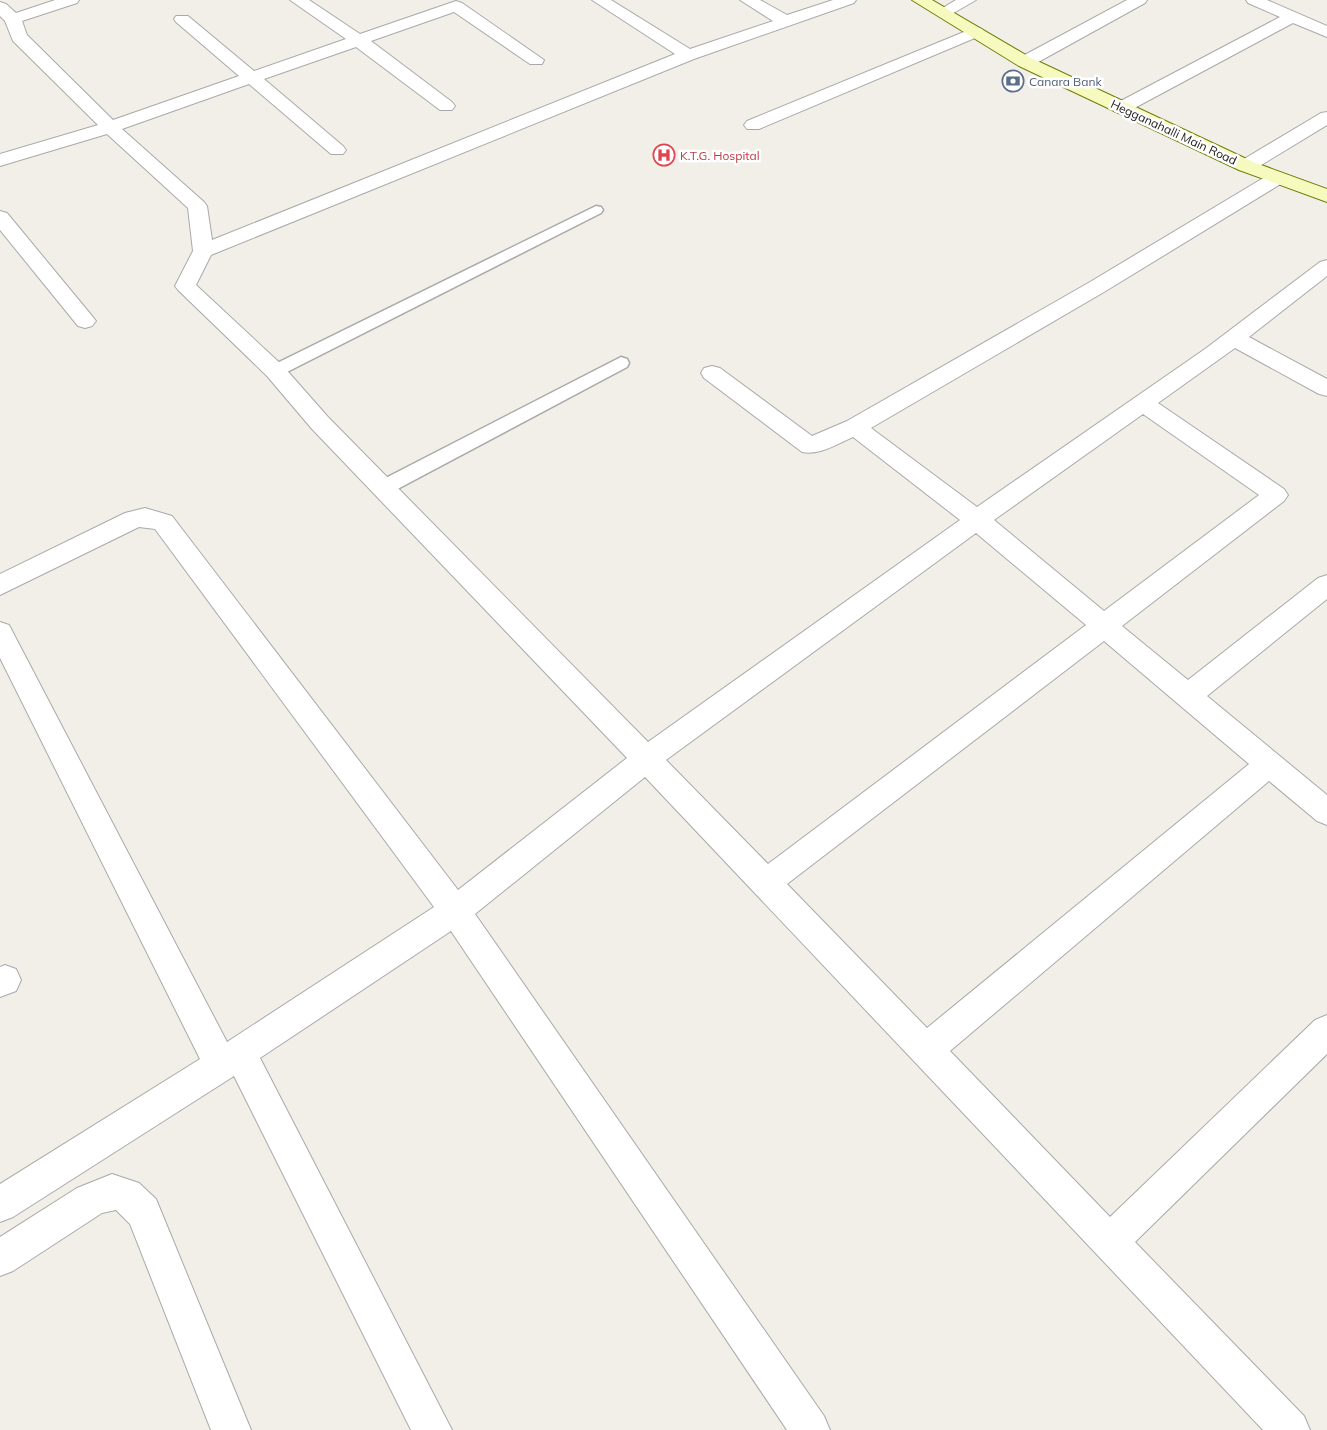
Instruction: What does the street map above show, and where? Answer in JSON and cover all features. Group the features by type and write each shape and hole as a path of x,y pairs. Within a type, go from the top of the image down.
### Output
{"main road":[{"name":"Hegganahalli Main Road","path":"920,0 944,12 1025,62 1246,166 1327,196"}],"street":[{"path":"71,0 8,26 110,127 197,206 203,251 185,286 275,371 320,423 766,883 1290,1430"},
{"path":"298,0 358,40 446,106"},
{"path":"600,0 688,55"},
{"path":"748,0 786,22"},
{"path":"203,251 688,55 848,0"},
{"path":"944,12 968,0"},
{"path":"1025,62 1139,0"},
{"path":"1254,0 1327,32"},
{"path":"0,160 110,127 358,40 451,3 536,60"},
{"path":"1121,108 1293,17"},
{"path":"182,19 337,150"},
{"path":"753,125 976,32"},
{"path":"1246,166 1327,117"},
{"path":"712,373 810,446 854,427 1097,288 1277,178"},
{"path":"0,217 38,266 85,321"},
{"path":"0,1204 231,1059 455,911 646,759 976,520 1234,338 1327,266"},
{"path":"1234,338 1327,390"},
{"path":"766,883 1276,495 1142,403"},
{"path":"854,427 976,520 1327,812"},
{"path":"0,585 134,519 145,517 163,522 455,911 810,1430"},
{"path":"1188,696 1327,586"},
{"path":"0,632 432,1430"},
{"path":"926,1050 1270,764"},
{"path":"1110,1242 1327,1031"},
{"path":"0,1258 93,1198 112,1192 133,1200 143,1212 231,1430"}],"lane":[{"path":"275,371 596,210"},
{"path":"384,488 621,363"}],"place":[{"name":"Canara Bank","path":"1013,81"},
{"name":"K.T.G. Hospital","path":"664,155"}]}
